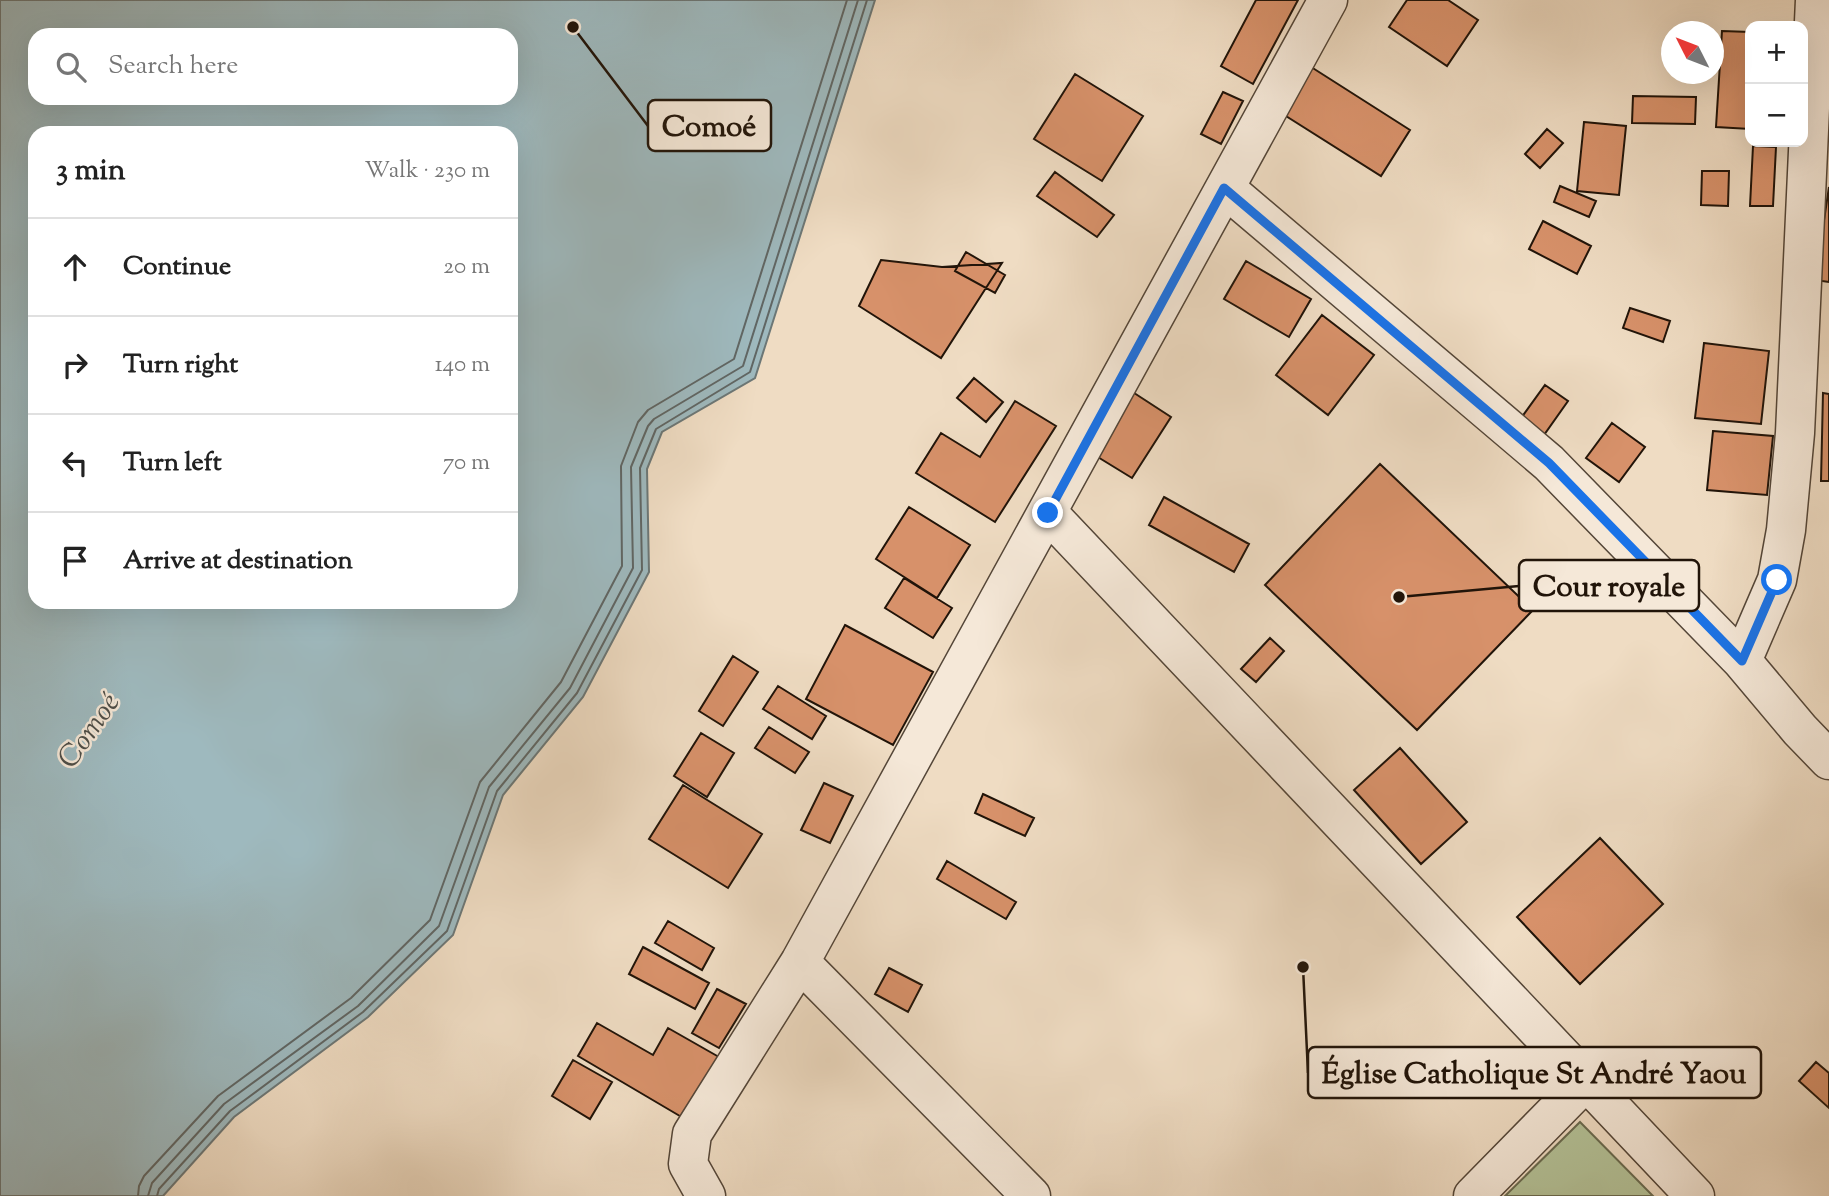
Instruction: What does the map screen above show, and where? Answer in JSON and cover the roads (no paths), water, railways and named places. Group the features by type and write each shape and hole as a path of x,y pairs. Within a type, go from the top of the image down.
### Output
{"street":[{"path":"706,1196 688,1164 692,1134 800,962 1328,0"},
{"path":"1742,661 1777,580 1786,530 1795,433 1815,0"},
{"path":"1224,188 1549,463 1742,661 1815,729 1829,760"},
{"path":"1048,513 1695,1196"},
{"path":"800,962 1031,1196"},
{"path":"1473,1196 1585,1082"}],"water":[{"path":"0,0 875,0 755,378 662,432 647,469 649,572 583,697 503,795 453,935 368,1017 234,1117 163,1196 0,1196"}],"place":[{"name":"Comoé","path":"573,27"},
{"name":"Cour royale","path":"1399,597"},
{"name":"Église Catholique St André Yaou","path":"1303,967"}]}
